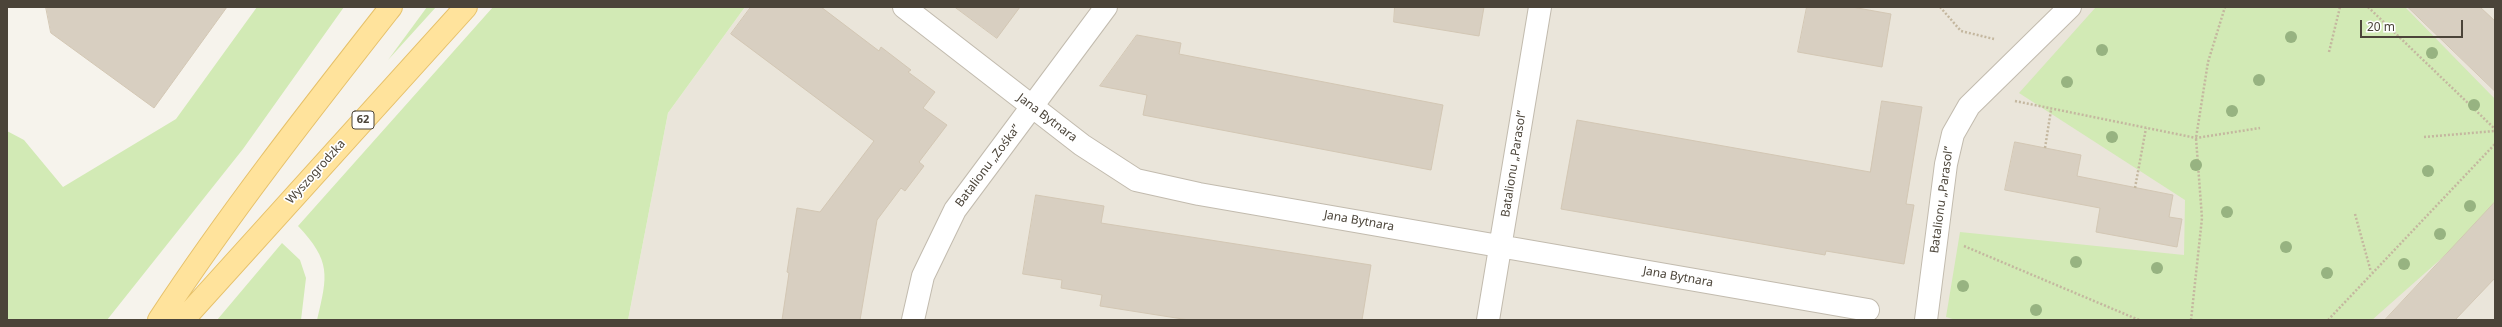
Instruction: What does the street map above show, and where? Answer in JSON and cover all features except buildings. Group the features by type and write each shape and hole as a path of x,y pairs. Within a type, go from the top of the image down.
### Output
{"main road":[{"path":"159,320 184,282 316,104 391,7"},
{"name":"Wyszogrodzka","path":"182,320 466,7"}],"street":[{"name":"Jana Bytnara","path":"904,7 1082,145 1136,180 1207,195 1868,310"},
{"name":"Batalionu „Zośka”","path":"913,320 923,276 955,210 1106,7"},
{"name":"Batalionu „Parasol”","path":"1488,320 1540,7"},
{"name":"Batalionu „Parasol”","path":"1926,320 1950,143 1958,123 1982,93 2030,48 2070,7"}],"path":[{"path":"1940,7 1961,31 2030,48"},
{"path":"2191,320 2202,218 2196,138 2208,62 2225,7"},
{"path":"2329,52 2340,7"},
{"path":"2368,7 2495,130"},
{"path":"1982,93 2051,110 2196,138 2260,128"},
{"path":"2045,148 2051,110"},
{"path":"2134,188 2146,128"},
{"path":"2424,137 2495,130"},
{"path":"2328,320 2495,144"},
{"path":"2355,214 2372,272"},
{"path":"1937,235 2139,320"}],"shaded area":[{"path":"745,7 2495,7 2495,320 628,320 668,113"}],"green space":[{"path":"257,7 344,7 243,149 107,320 7,320 7,131 24,140 63,187 176,119"},
{"path":"427,7 436,7 388,60"},
{"path":"493,7 745,7 668,113 628,320 317,320 325,280 324,269 316,249 309,238 298,226"},
{"path":"2096,7 2405,7 2495,99 2495,211 2372,320 1956,320 1946,317 1960,232 2184,255 2185,200 2019,93"},
{"path":"282,243 300,260 306,278 301,320 217,320"}]}
